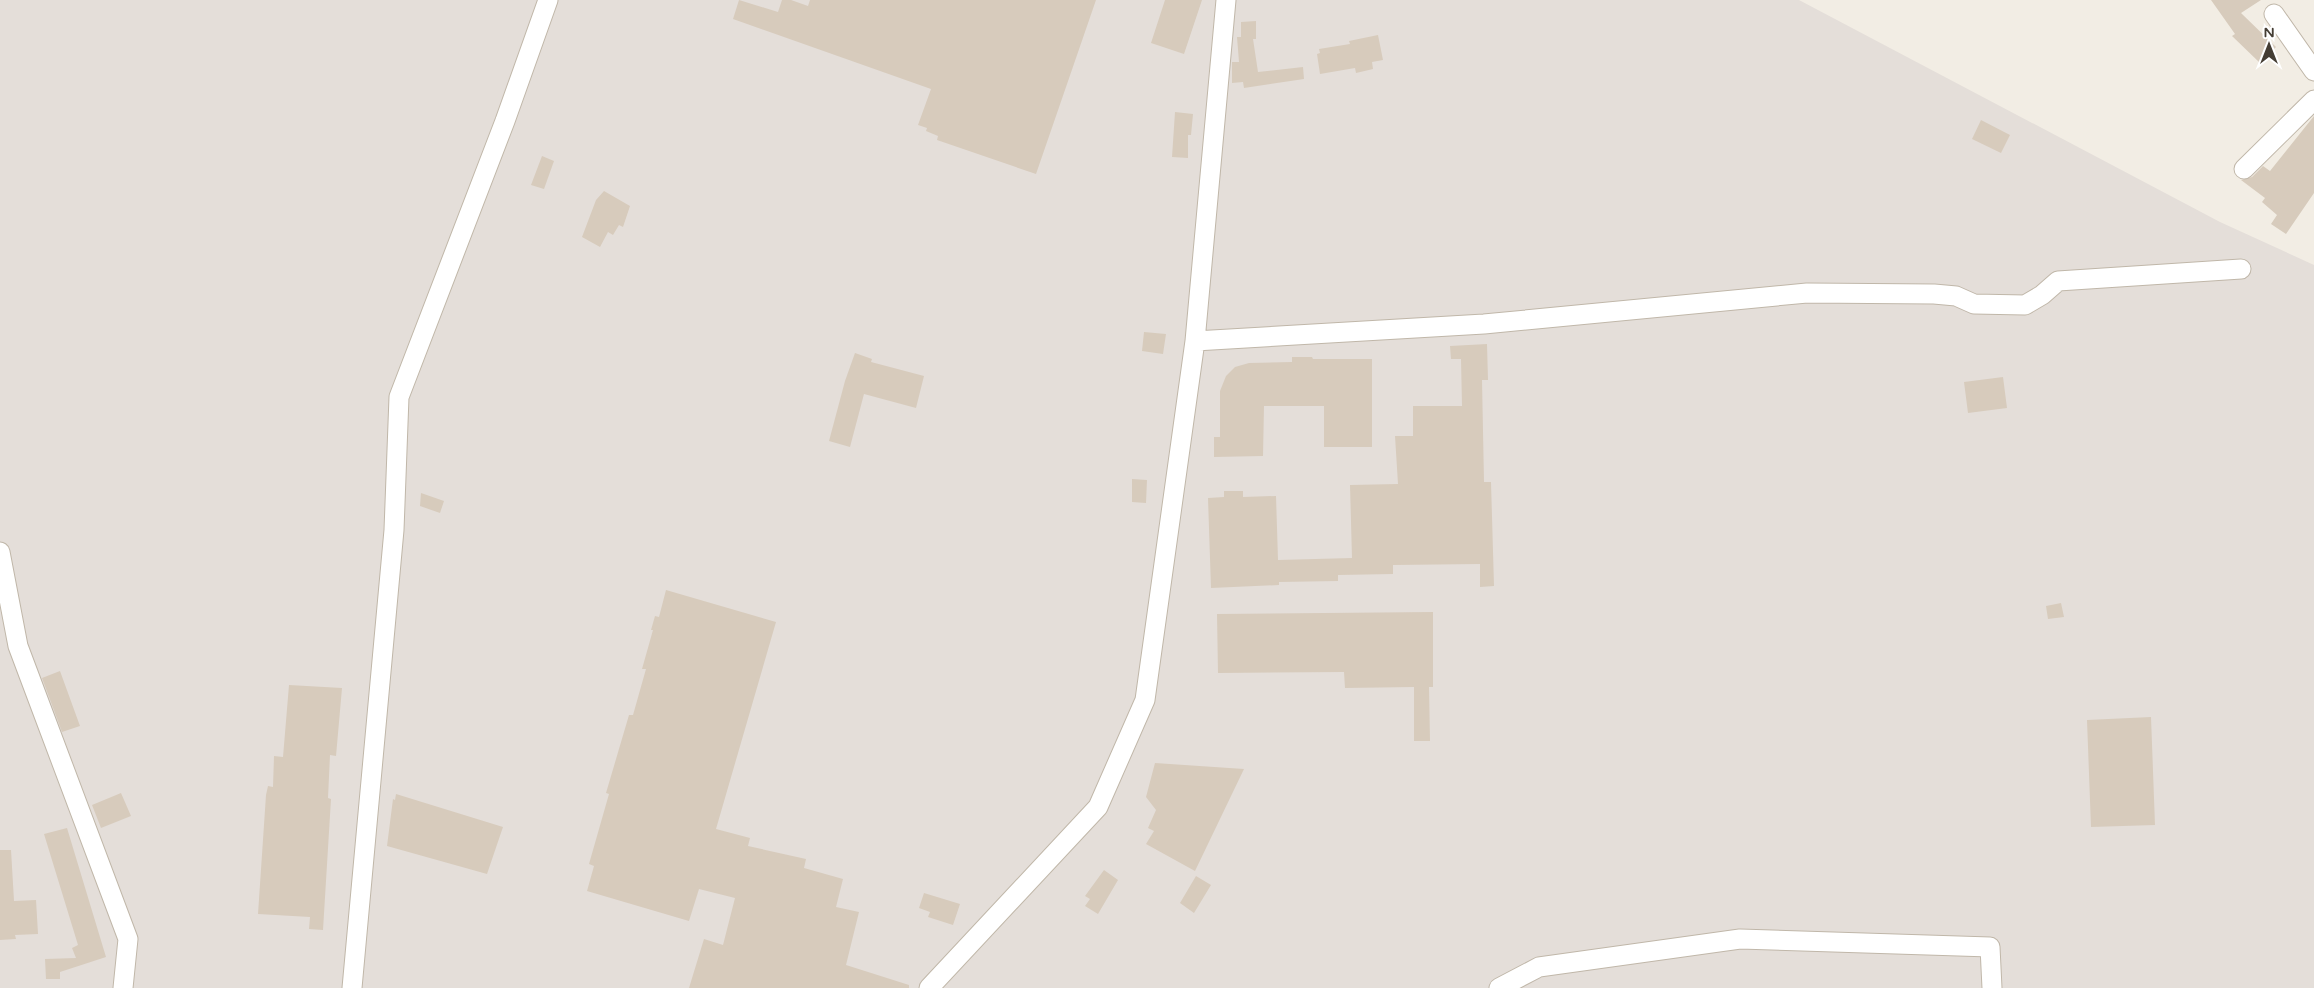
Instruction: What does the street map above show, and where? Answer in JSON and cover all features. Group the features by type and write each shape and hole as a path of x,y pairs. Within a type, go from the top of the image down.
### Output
{"street":[{"path":"352,988 394,530 399,397 505,122 548,0"},
{"path":"930,988 1098,807 1145,700 1195,341 1226,0"},
{"path":"2274,14 2314,71"},
{"path":"2244,169 2314,100"},
{"path":"1195,341 1484,324 1807,293 1934,294 1956,296 1974,304 2025,305 2042,295 2058,281 2241,269"},
{"path":"0,552 18,646 128,938 123,988"},
{"path":"1499,988 1539,967 1740,939 1990,947 1992,988"}],"shaded area":[{"path":"0,0 1799,0 2220,222 2314,265 2314,988 0,988"}],"building":[{"path":"739,0 778,12 782,0 791,0 808,6 810,0 1096,0 1036,174 937,140 938,136 926,131 927,128 918,125 931,89 733,19"},
{"path":"1165,0 1202,0 1184,54 1151,43"},
{"path":"2211,0 2261,0 2241,13 2276,47 2260,63 2232,36 2235,34"},
{"path":"1256,21 1256,39 1253,39 1258,72 1303,67 1304,79 1244,88 1243,82 1232,83 1232,62 1239,62 1237,37 1241,37 1241,22"},
{"path":"1378,35 1383,60 1372,62 1373,69 1356,73 1355,68 1320,74 1317,54 1320,53 1319,49 1350,44 1349,41"},
{"path":"1175,112 1193,114 1191,135 1188,135 1188,158 1172,157"},
{"path":"2314,116 2314,193 2286,234 2271,224 2277,215 2262,202 2265,198 2241,180 2252,177 2263,166 2270,171"},
{"path":"1981,120 2010,135 2001,153 1972,139"},
{"path":"542,156 554,161 544,189 531,185"},
{"path":"604,191 630,206 623,227 619,225 613,235 608,232 600,247 582,237 596,200"},
{"path":"1144,332 1166,334 1163,354 1142,351"},
{"path":"1487,344 1488,380 1482,380 1484,482 1491,482 1494,586 1480,587 1480,564 1393,565 1393,574 1338,575 1338,581 1279,582 1279,585 1211,588 1208,498 1224,497 1224,491 1243,491 1243,497 1276,496 1278,560 1352,558 1350,485 1398,484 1395,436 1413,436 1413,406 1462,406 1461,359 1451,359 1450,346"},
{"path":"855,353 872,359 871,362 924,376 916,408 864,394 850,447 829,441 845,381"},
{"path":"1292,357 1372,359 1372,447 1324,447 1324,406 1264,406 1263,456 1214,457 1214,437 1220,437 1220,391 1226,376 1235,367 1249,363 1292,362"},
{"path":"2003,377 2007,408 1968,413 1964,382"},
{"path":"1132,479 1147,480 1146,503 1132,502"},
{"path":"421,493 444,501 440,513 420,506"},
{"path":"666,590 776,622 716,829 750,838 748,846 806,859 804,868 843,879 836,907 859,912 846,965 909,985 909,988 689,988 704,939 723,945 735,898 699,889 689,921 587,891 594,866 589,864 609,794 606,793 629,715 633,715 646,669 642,669 653,630 651,630 655,616 659,617"},
{"path":"2061,603 2064,617 2048,619 2046,606"},
{"path":"1433,612 1433,687 1429,687 1430,741 1414,741 1414,687 1345,688 1344,672 1218,673 1217,614"},
{"path":"60,671 80,726 62,732 42,678"},
{"path":"289,685 342,688 336,756 330,755 328,798 331,799 323,930 309,929 310,917 258,914 266,795 268,786 273,787 274,756 283,757"},
{"path":"2151,717 2155,825 2091,827 2087,720"},
{"path":"1155,763 1244,769 1195,871 1146,844 1154,831 1148,828 1156,810 1146,797"},
{"path":"121,793 131,816 101,828 92,805"},
{"path":"396,794 503,827 487,874 387,846 393,799 395,800"},
{"path":"67,828 106,957 60,972 60,979 46,979 45,959 76,958 72,948 78,945 44,834"},
{"path":"0,850 11,850 14,901 36,900 38,934 15,935 16,939 0,940"},
{"path":"1104,870 1118,880 1098,914 1085,906 1090,899 1085,896"},
{"path":"1196,876 1211,885 1194,913 1180,903"},
{"path":"924,893 960,904 953,925 928,917 930,912 919,908"}]}
